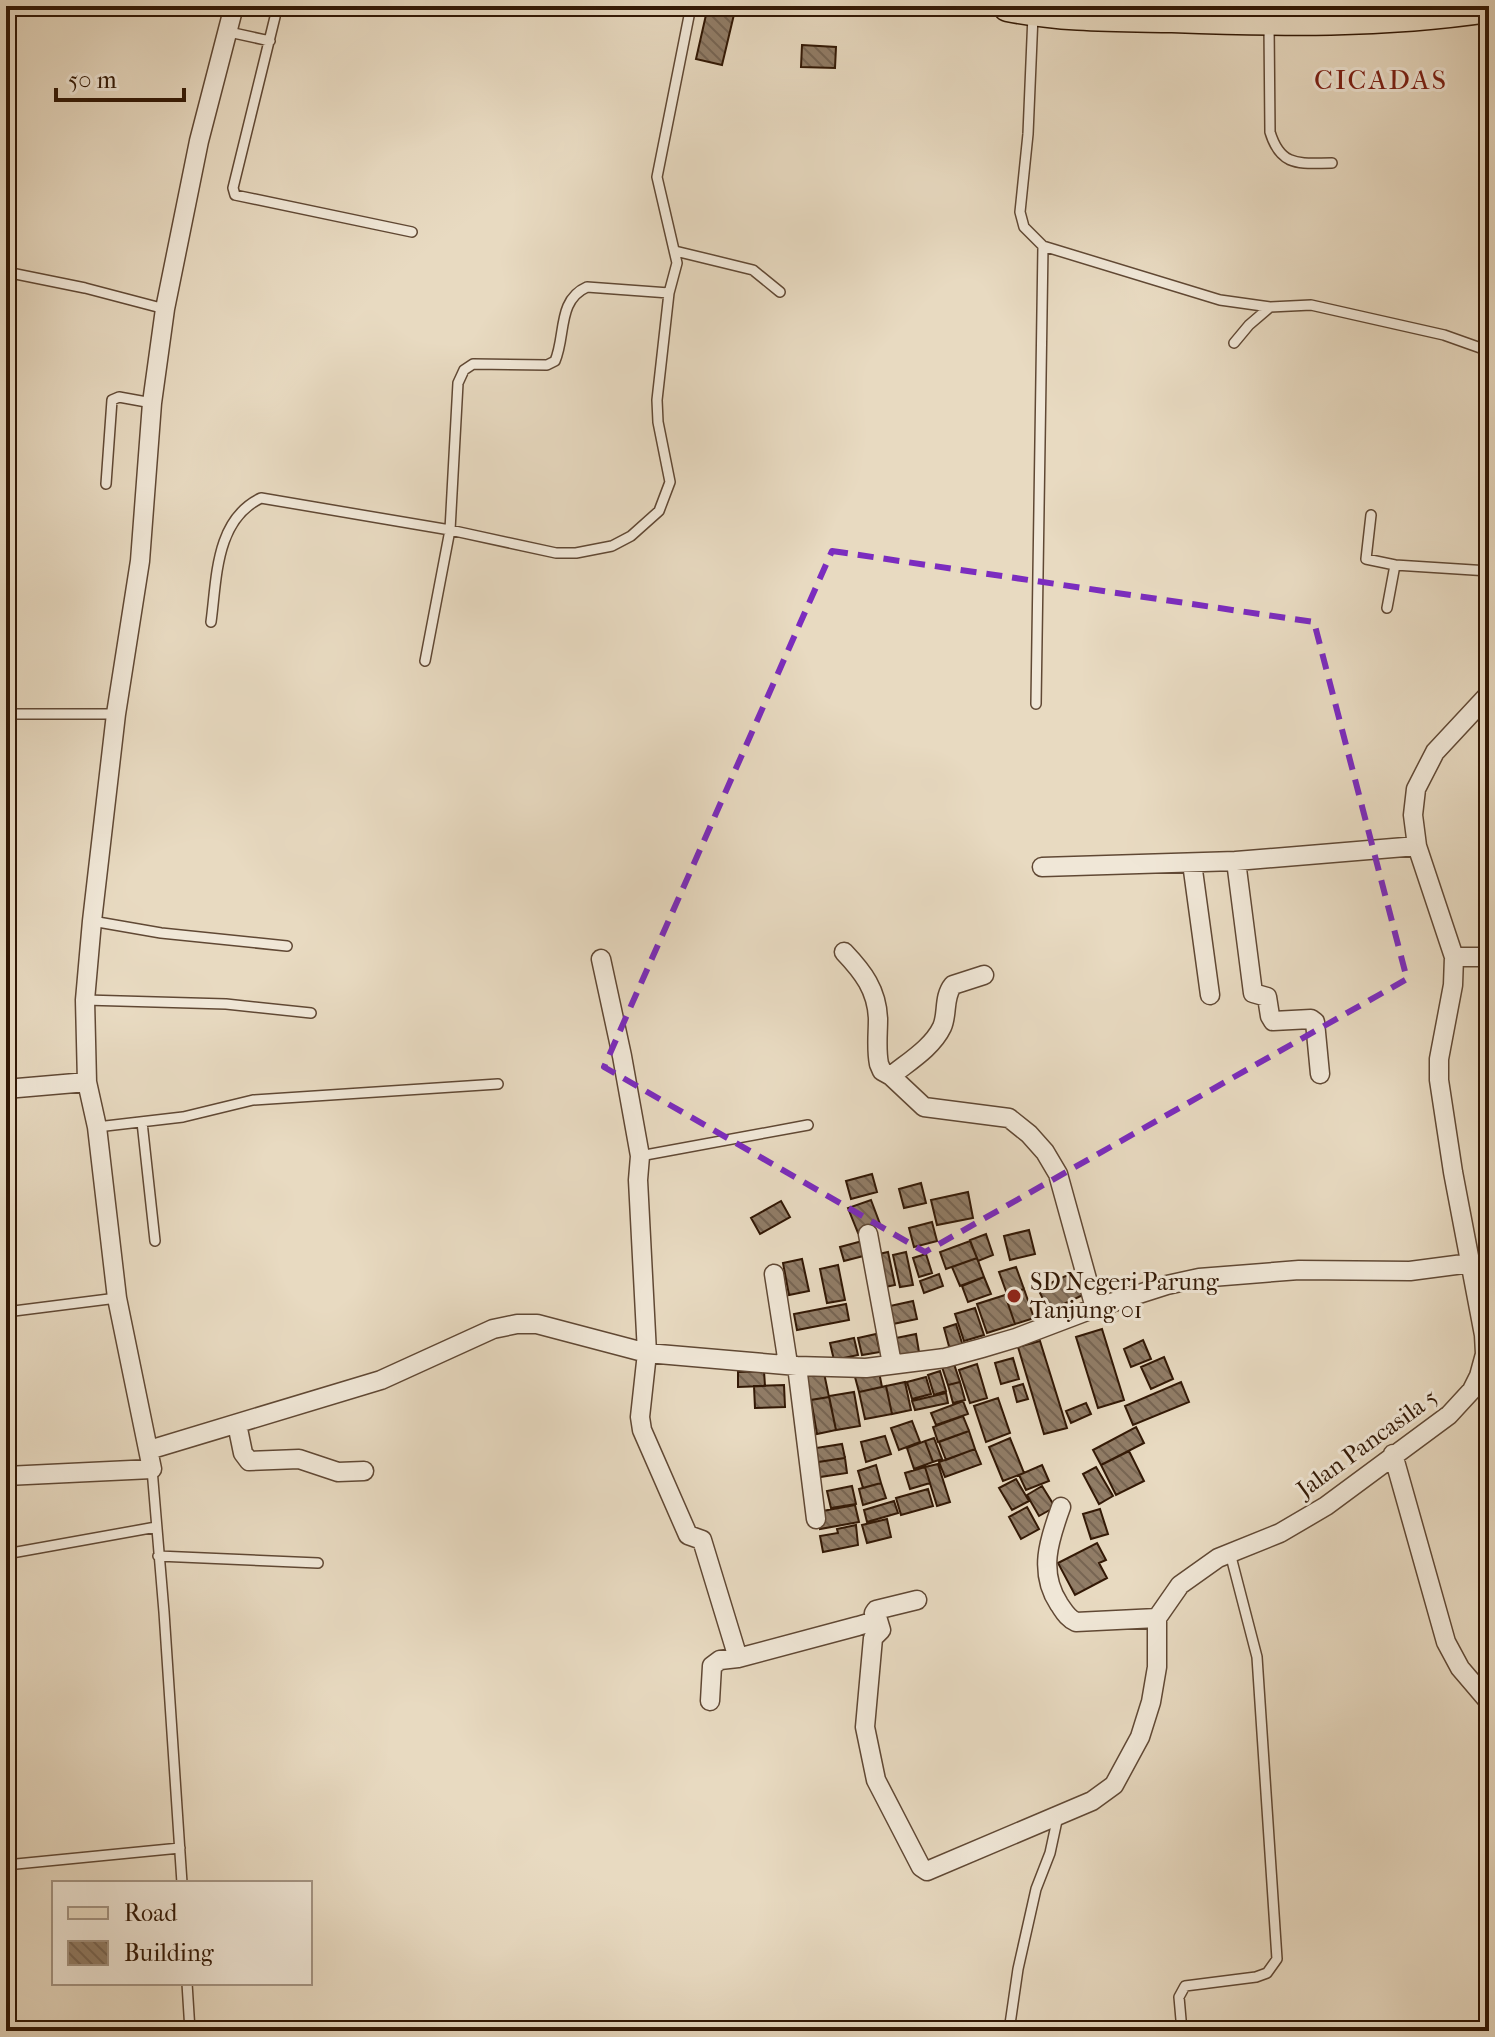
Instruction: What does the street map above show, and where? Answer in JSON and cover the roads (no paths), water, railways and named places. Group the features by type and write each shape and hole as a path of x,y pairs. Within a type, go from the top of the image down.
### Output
{"main road":[{"path":"1021,9 1250,15 1371,13 1421,17 1489,7"}],"street":[{"path":"6,1476 152,1469 117,1298 97,1127 87,1082 85,1000 116,714 140,561 152,403 165,309 199,141 234,6"},
{"name":"Jalan Pancasila 5","path":"1157,1618 1180,1585 1218,1558 1280,1533 1326,1506 1449,1415 1472,1390 1487,1354 1482,1287 1471,1263 1439,1080 1439,1059 1453,985 1454,957 1417,846 1414,800 1435,752 1489,694"},
{"path":"1042,867 1236,861 1417,846"},
{"path":"1236,861 1253,993 1267,997 1273,1021 1311,1019 1315,1022 1320,1074"},
{"path":"1192,863 1210,995"},
{"path":"844,952 862,971 872,990 878,1015 879,1064 882,1071 924,1107 1009,1118 1045,1152 1058,1174 1095,1308"},
{"path":"1454,957 1489,957"},
{"path":"601,959 640,1156 638,1180 647,1353 640,1417 642,1430 688,1535 702,1540 738,1658"},
{"path":"891,1076 930,1043 943,1026 947,996 953,985 984,975"},
{"path":"6,1089 87,1082"},
{"path":"868,1234 892,1364"},
{"path":"149,1450 381,1380 493,1329 517,1324 537,1324 647,1353 866,1368 945,1358 1016,1338 1167,1285 1199,1278 1299,1270 1410,1271 1471,1263"},
{"path":"774,1274 816,1519"},
{"path":"237,1424 243,1453 249,1461 299,1459 338,1472 364,1471"},
{"path":"1393,1454 1446,1642 1460,1668 1489,1702"},
{"path":"917,1600 874,1613 881,1630 873,1638 865,1727 876,1780 921,1867 927,1871 1092,1801 1114,1785 1133,1754 1154,1685 1157,1618 1076,1622 1069,1618 1047,1582 1049,1548 1061,1507"},
{"path":"710,1701 712,1666 720,1660 738,1658 878,1620"}],"lane":[{"path":"164,6 183,11"},
{"path":"211,622 223,541 234,519 246,505 261,498 450,530 556,553 576,553 612,546 631,536 659,511 670,482 657,400 669,293 677,263 657,177 691,6"},
{"path":"1021,9 1028,134 1020,212 1024,227 1043,246 1220,300 1270,307 1311,305 1444,335 1489,351"},
{"path":"1250,15 1274,145 1282,156 1297,163 1332,163"},
{"path":"275,17 233,188 235,195 412,232"},
{"path":"229,32 270,41"},
{"path":"1036,704 1043,246"},
{"path":"675,251 753,270 780,292"},
{"path":"6,272 165,309"},
{"path":"425,661 450,530 458,383 467,366 547,365 555,361 568,302 576,292 587,287 669,293"},
{"path":"1234,343 1270,307"},
{"path":"106,484 112,400 119,397 152,403"},
{"path":"1371,515 1366,559 1395,565 1489,571"},
{"path":"1387,608 1395,565"},
{"path":"6,714 116,714"},
{"path":"92,921 161,933 287,946"},
{"path":"85,1000 226,1004 311,1013"},
{"path":"97,1127 183,1117 253,1100 498,1084"},
{"path":"142,1122 155,1241"},
{"path":"640,1156 808,1125"},
{"path":"6,1312 117,1298"},
{"path":"152,1469 182,1881"},
{"path":"6,1554 156,1527"},
{"path":"1182,2031 1179,1997 1185,1986 1256,1977 1267,1973 1277,1959 1257,1657 1230,1553"},
{"path":"158,1556 318,1563"},
{"path":"1009,2031 1018,1969 1036,1889 1050,1853 1058,1816"},
{"path":"6,1865 180,1848"},
{"path":"187,1985 190,2031"}],"place":[{"name":"SD Negeri Parung Tanjung 01","path":"1014,1296"}],"district":[{"name":"CICADAS","path":"1381,79"}]}
